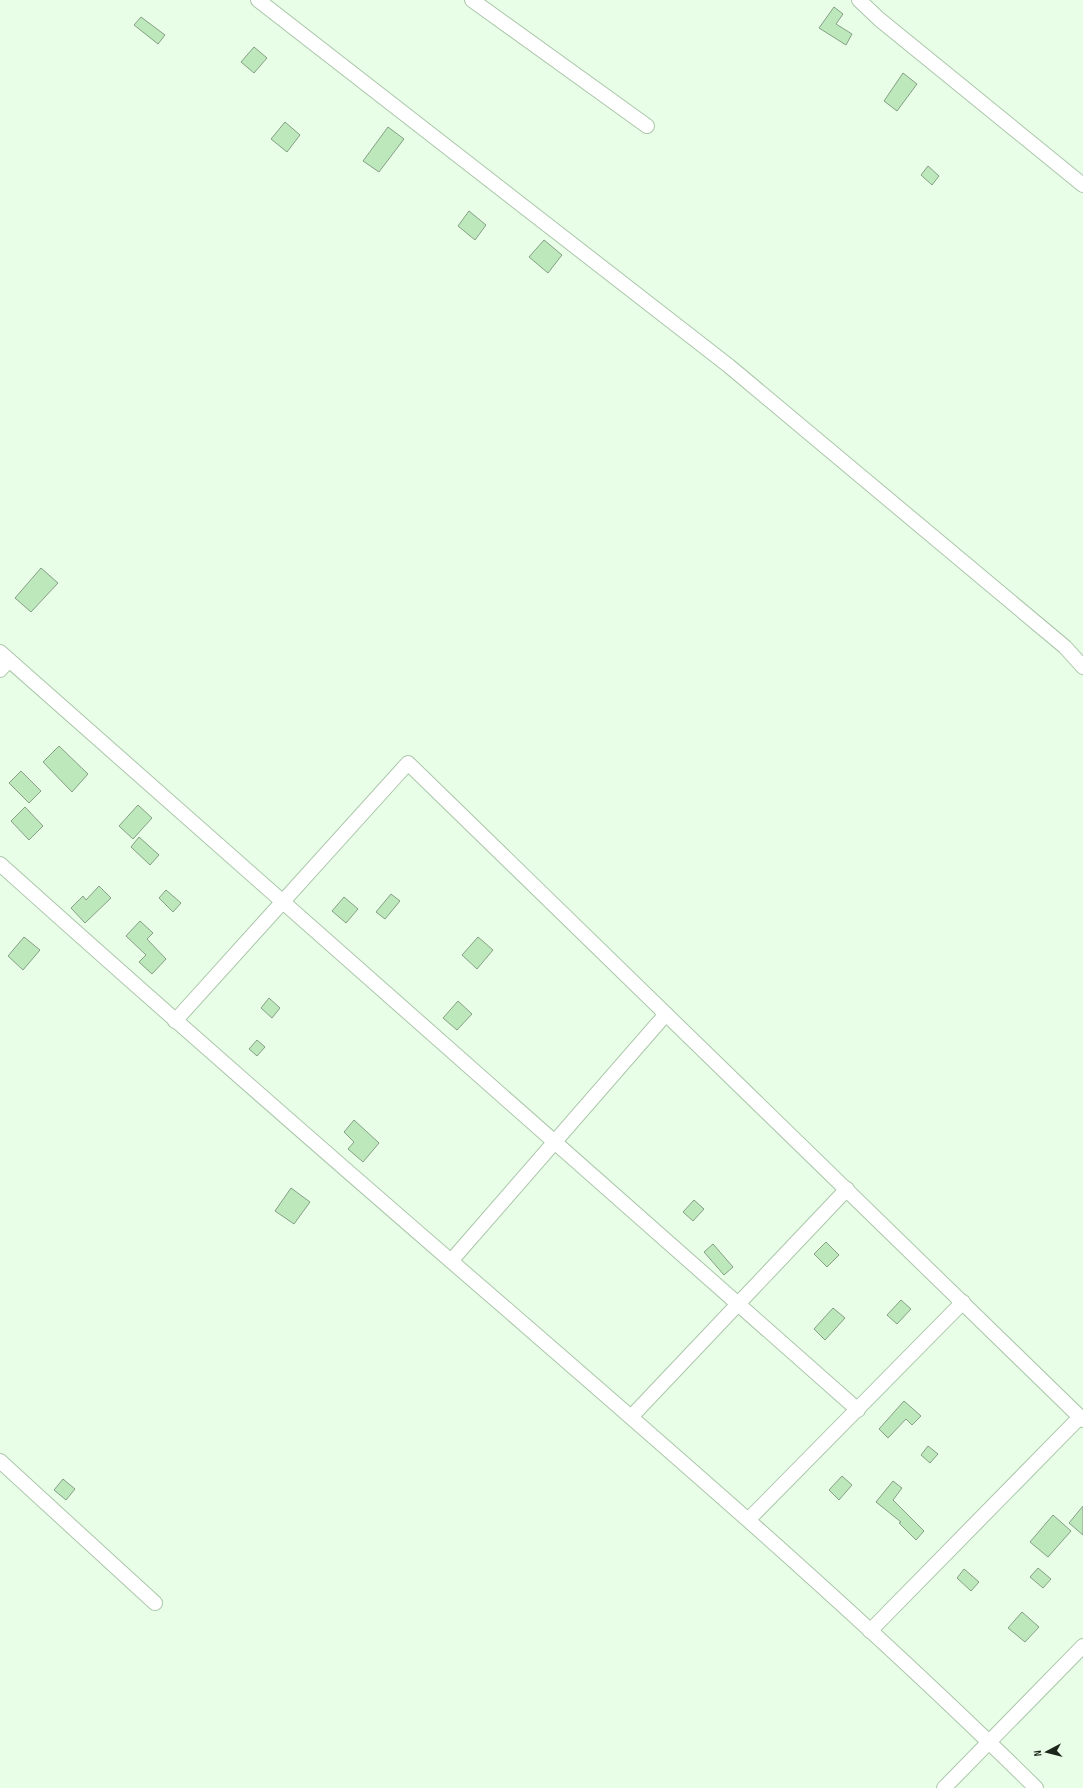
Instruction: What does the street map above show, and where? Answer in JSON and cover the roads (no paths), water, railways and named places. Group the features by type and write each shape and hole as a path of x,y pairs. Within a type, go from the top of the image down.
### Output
{"street":[{"path":"258,0 728,366 1065,647 1083,667"},
{"path":"472,0 647,126"},
{"path":"859,0 879,19 1083,185"},
{"path":"3,661 282,902 858,1410"},
{"path":"176,1021 408,763 1082,1418 870,1631"},
{"path":"0,864 176,1021 749,1519 990,1742 1036,1788"},
{"path":"451,1261 666,1014"},
{"path":"632,1417 847,1189"},
{"path":"749,1519 963,1302"},
{"path":"0,1462 155,1603"},
{"path":"944,1788 1083,1646"}]}
